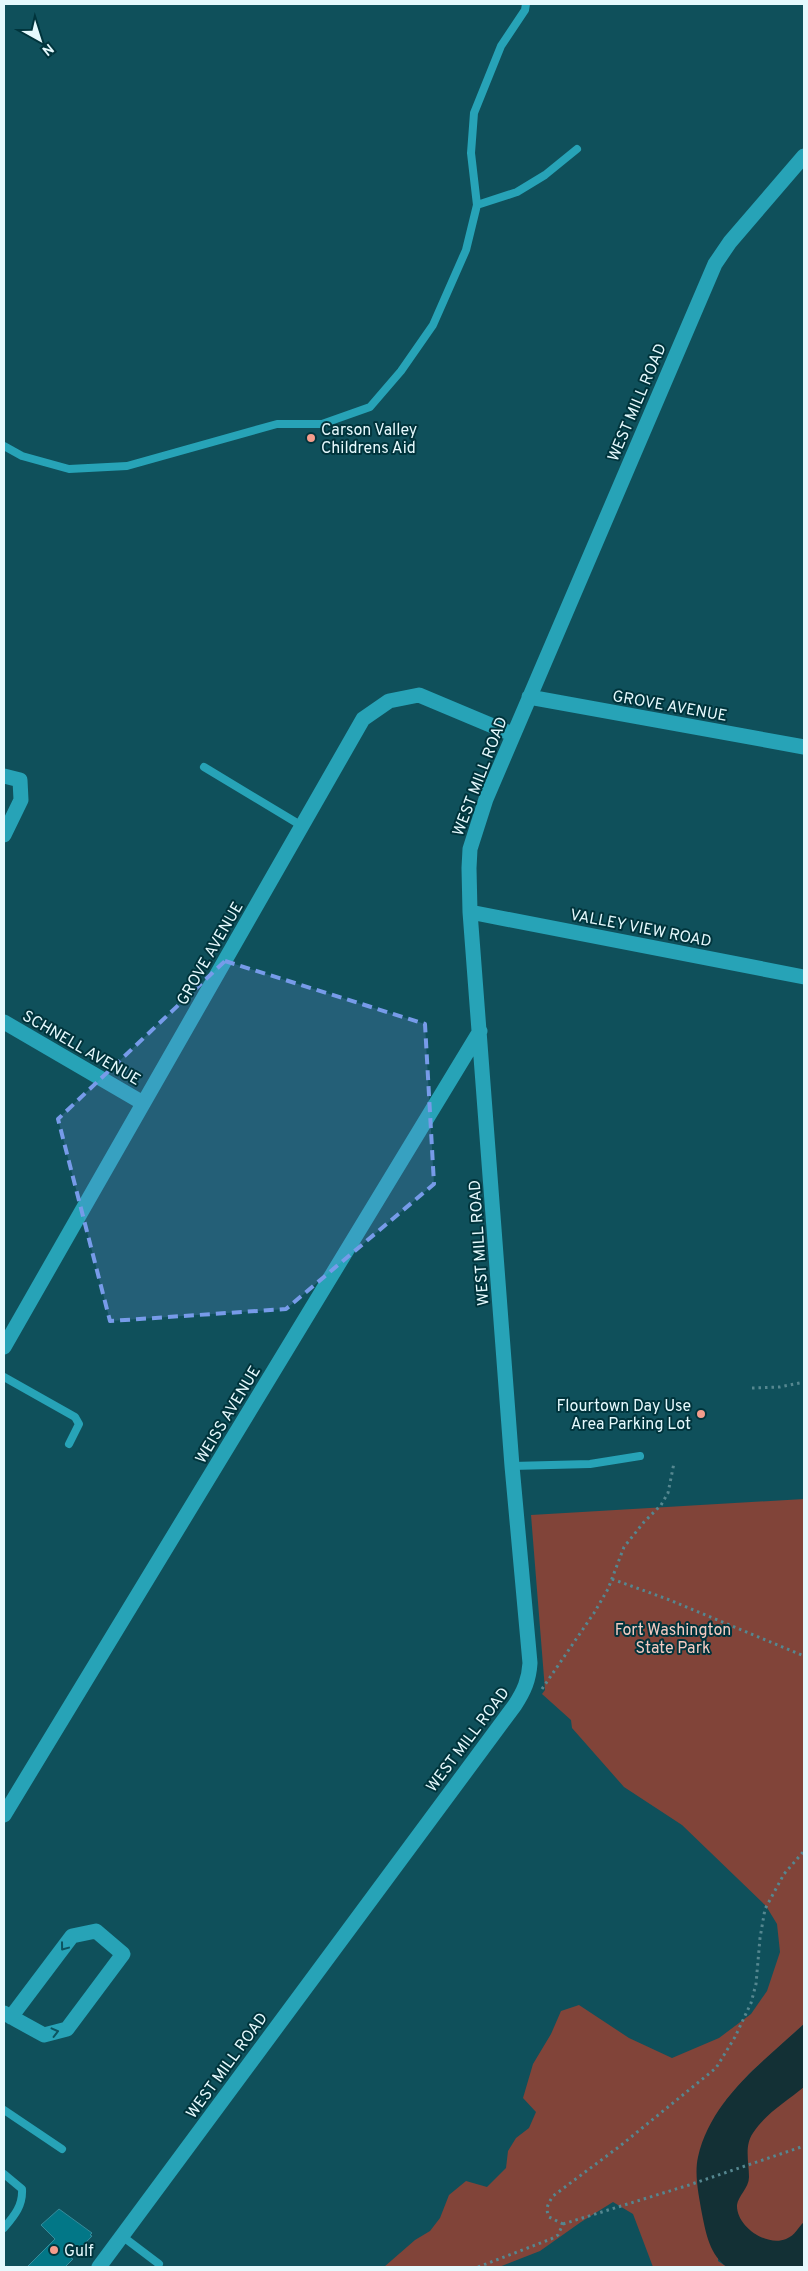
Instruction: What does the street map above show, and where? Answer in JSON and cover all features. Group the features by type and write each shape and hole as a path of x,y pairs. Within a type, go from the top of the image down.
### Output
{"street":[{"name":"WEST MILL ROAD","path":"99,2267 524,1691 529,1679 530,1663 512,1466 470,912 470,849 475,828 512,734 715,264 730,242 804,156"},
{"name":"GROVE AVENUE","path":"4,1346 363,719 388,700 419,695 512,734"},
{"name":"GROVE AVENUE","path":"529,697 804,747"},
{"path":"4,776 20,780 21,800 4,835"},
{"name":"VALLEY VIEW ROAD","path":"470,912 804,977"},
{"name":"SCHNELL AVENUE","path":"4,1022 143,1103"},
{"name":"WEISS AVENUE","path":"4,1815 480,1031"},
{"path":"96,1931 123,1954 68,2029 44,2035 7,2015 72,1936 96,1931"}],"lane":[{"path":"4,446 22,456 69,469 127,466 277,424 322,424 370,406 401,371 433,324 466,250 477,205 471,153 474,113 501,46 525,10 526,4"},
{"path":"477,205 517,192 544,175 577,149"},
{"path":"204,767 302,826"},
{"path":"4,1377 75,1417 79,1424 69,1444"},
{"path":"512,1466 590,1464 640,1456"},
{"path":"4,2110 62,2149"},
{"path":"4,2174 22,2189 23,2199 17,2213 4,2228"},
{"path":"122,2236 159,2264"}],"path":[{"path":"752,1388 780,1387 804,1382"},
{"path":"540,1692 594,1613 631,1538 661,1505 668,1493 674,1463"},
{"path":"612,1579 667,1599 804,1656"},
{"path":"804,1851 784,1874 765,1909 760,1938 756,1984 746,2015 716,2068 620,2146 553,2196 546,2212 549,2218 563,2224 690,2186 804,2146"},
{"path":"478,2267 558,2235 563,2224"}],"highlighted area":[{"path":"225,961 425,1024 434,1184 286,1309 110,1321 58,1119"}],"green space":[{"name":"Fort Washington State Park","path":"804,1499 804,2024 749,2074 726,2100 718,2261 727,2267 653,2267 633,2214 613,2202 540,2251 499,2267 384,2267 415,2240 430,2231 440,2218 449,2195 466,2181 487,2187 506,2168 508,2151 516,2138 529,2128 536,2112 523,2098 533,2064 551,2034 561,2011 579,2005 629,2038 672,2058 719,2038 751,2014 767,1991 780,1952 777,1924 766,1906 682,1825 624,1787 572,1728 571,1720 542,1694 545,1690 531,1515"},
{"path":"804,2059 804,2267 754,2267 716,2149"}],"water":[{"path":"804,2024 804,2087 770,2114 758,2126 750,2138 748,2149 749,2181 737,2205 741,2220 747,2227 761,2237 770,2240 786,2239 804,2222 804,2267 727,2267 716,2256 705,2229 697,2186 698,2157 714,2117 726,2099 756,2067"}],"building":[{"path":"59,2209 92,2233 90,2235 92,2236 65,2267 27,2267 55,2239 41,2225"}],"place":[{"name":"Carson Valley Childrens Aid","path":"311,438"},
{"name":"Flourtown Day Use Area Parking Lot","path":"701,1414"},
{"name":"Gulf","path":"54,2250"}]}
